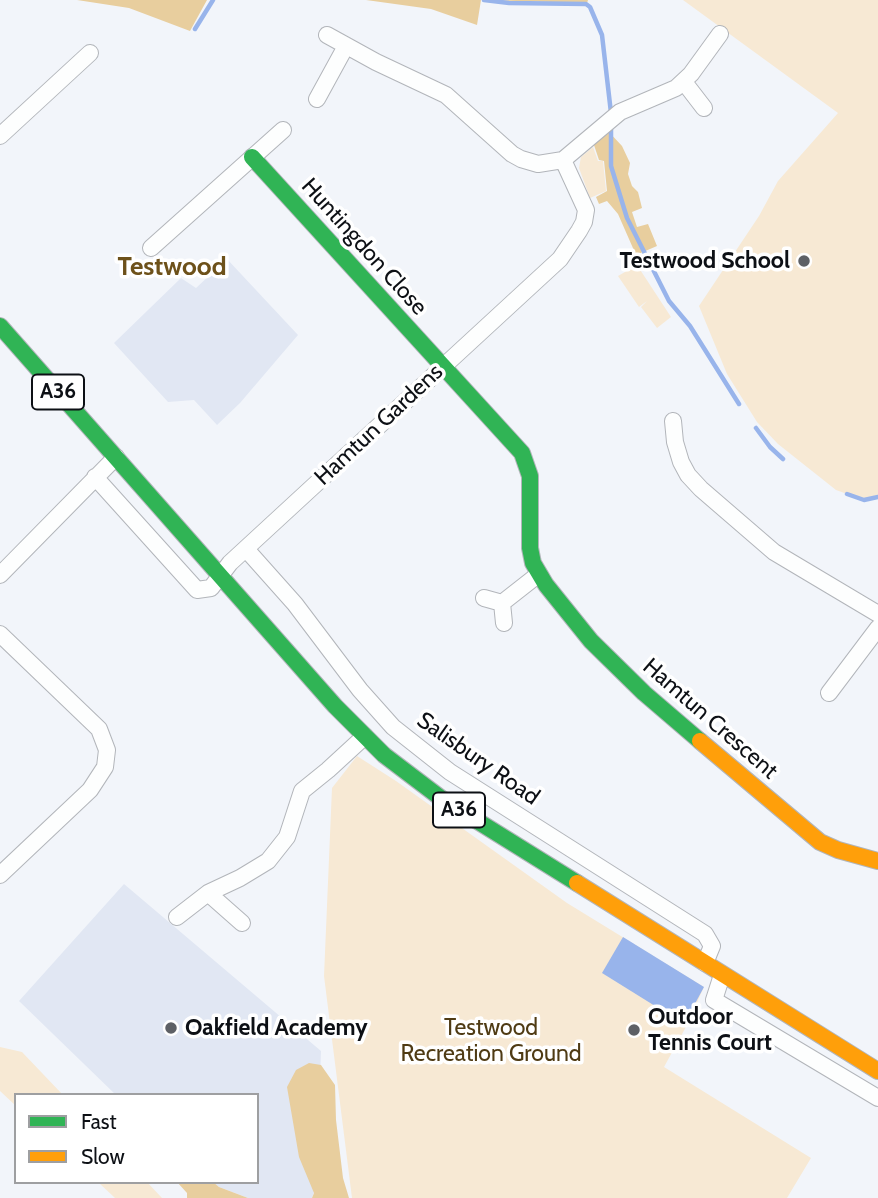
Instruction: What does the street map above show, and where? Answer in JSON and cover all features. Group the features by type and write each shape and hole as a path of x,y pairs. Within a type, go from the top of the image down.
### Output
{"main road":[{"name":"Huntingdon Close","path":"252,157 442,366"},
{"name":"A36","path":"0,326 220,576 365,736 402,770 442,800 878,1071"},
{"name":"Hamtun Crescent","path":"442,366 526,460 531,487 530,548 533,563 539,575 591,641 618,669 804,830 820,842 838,850 878,861"}],"street":[{"path":"327,35 346,47 446,94 521,159 538,164 563,160 620,112 670,91 684,82 720,34"},
{"path":"317,99 346,47"},
{"path":"0,136 90,52"},
{"path":"684,82 704,108"},
{"path":"150,248 283,130"},
{"name":"Hamtun Gardens","path":"220,576 442,366 541,277 571,244 586,216 584,204 563,160"},
{"path":"673,421 681,462 688,475 701,489 774,552 878,614"},
{"path":"0,575 116,457"},
{"path":"94,477 197,590 211,588 220,576"},
{"name":"Salisbury Road","path":"246,549 295,604 360,690 393,727 450,772 705,934 712,946 705,963"},
{"path":"502,603 539,575"},
{"path":"484,598 502,603"},
{"path":"502,603 504,623"},
{"path":"830,693 878,628"},
{"path":"0,634 99,729 107,750 105,767 90,790 0,874"},
{"path":"177,917 208,893 268,861 287,837 302,791 365,736"},
{"path":"208,893 242,923"},
{"path":"722,975 713,1000 878,1098"}],"shaded area":[{"path":"77,0 207,0 190,31 129,8"},
{"path":"366,0 481,0 477,25 431,9"},
{"path":"481,0 588,0 587,3"},
{"path":"608,131 622,146 630,163 628,174 632,186 638,192 642,208 632,212 637,227 648,224 657,246 636,255 618,214 607,201 599,204 596,197 607,191 604,161 599,160 594,145"},
{"path":"227,259 298,335 240,403 217,425 194,400 168,402 114,343 181,278 196,288"},
{"name":"Oakfield Academy","path":"124,884 321,1051 316,1186 312,1198 248,1198 215,1184 259,1184 259,1093 114,1093 19,1001"},
{"path":"309,1063 321,1065 335,1085 343,1178 349,1198 312,1198 314,1193 299,1157 287,1087 296,1070"},
{"path":"179,1184 215,1184 248,1198 187,1198 187,1193"}],"green space":[{"name":"Testwood School","path":"683,0 878,0 878,497 864,500 836,490 778,444 757,422 727,374 699,306 759,216 778,181 838,113"},
{"path":"593,147 598,161 603,161 606,191 590,198 579,168 581,157"},
{"path":"637,265 671,317 657,328 641,307 647,301 639,307 618,276"},
{"name":"Testwood Recreation Ground","path":"357,756 567,903 704,987 664,1067 811,1158 787,1198 352,1198 324,976 332,788"},
{"path":"0,1047 22,1052 61,1093 14,1093 14,1104 0,1091"},
{"path":"100,1184 149,1184 162,1198 115,1198"}],"water":[{"path":"623,937 704,987 684,1024 602,973"}],"waterway":[{"path":"195,29 213,0"},
{"path":"484,0 586,4 590,7 602,35 611,113"},
{"path":"611,125 611,166 627,218 669,301 690,326 739,404"},
{"path":"756,428 783,459"},
{"path":"847,494 864,500 878,497"}],"traffic: fast":[{"path":"252,157 522,453 530,476 530,548 533,563 546,585 591,641 644,693 700,741"},
{"path":"0,326 335,706 384,755 442,799 577,883"}],"traffic: slow":[{"path":"700,741 820,842 878,861"},
{"path":"577,883 878,1071"}],"place":[{"name":"Testwood School","path":"804,261"},
{"name":"Oakfield Academy","path":"171,1028"},
{"name":"Outdoor Tennis Court","path":"634,1030"}],"district":[{"name":"Testwood","path":"172,267"}]}
